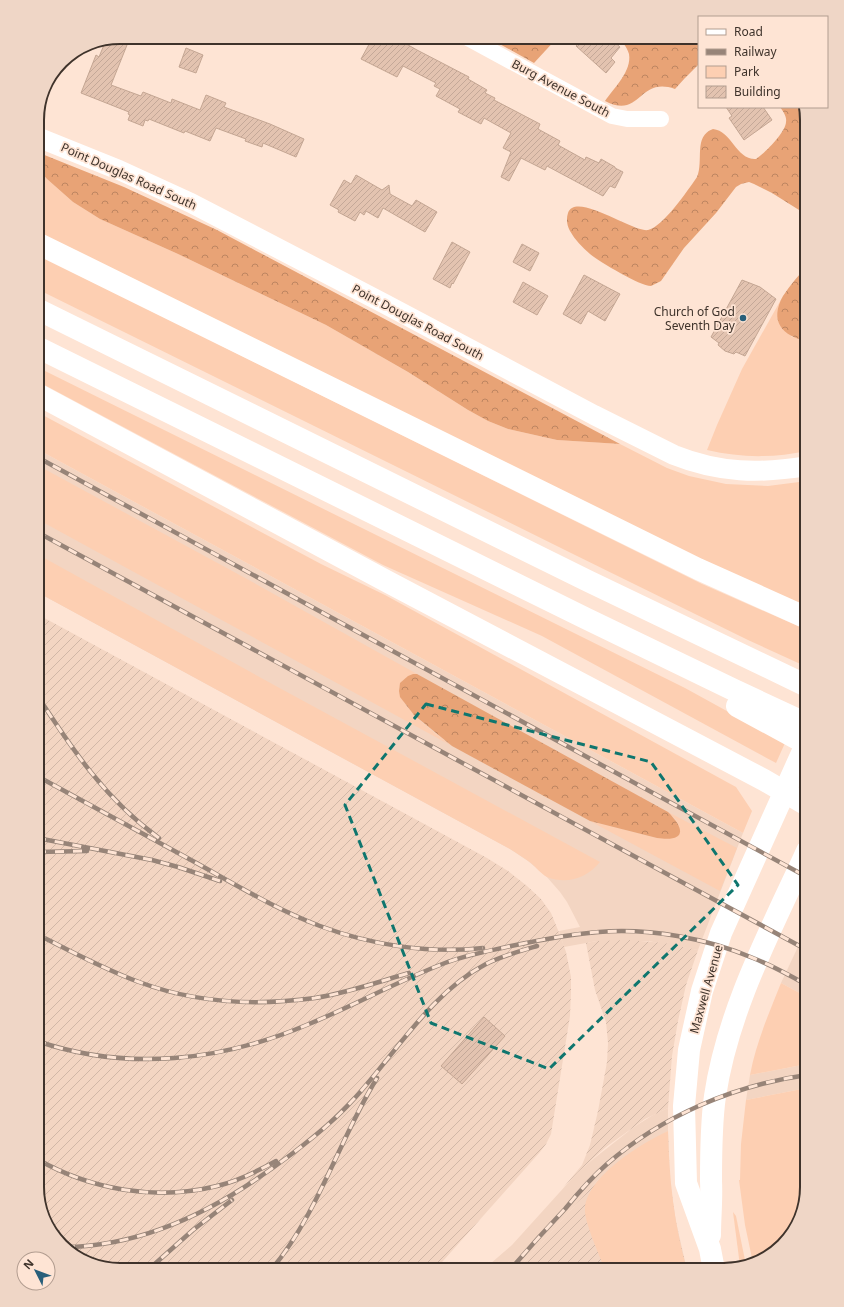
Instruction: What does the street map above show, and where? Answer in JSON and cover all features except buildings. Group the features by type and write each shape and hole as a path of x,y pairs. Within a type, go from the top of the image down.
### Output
{"main road":[{"path":"44,246 691,566 800,615"},
{"path":"44,312 588,581 800,683"},
{"path":"44,350 585,618 800,721"},
{"path":"44,398 800,801"},
{"path":"585,618 770,724 800,739"},
{"name":"Maxwell Avenue","path":"713,1263 710,1249 686,1183 684,1106 687,1065 702,991 722,933 800,758"},
{"name":"Maxwell Avenue","path":"710,1249 712,1121 715,1095 725,1046 733,1020 752,973 800,867"}],"street":[{"name":"Burg Avenue South","path":"479,44 616,117 627,120 661,119"},
{"name":"Point Douglas Road South","path":"44,140 120,170 192,203 587,412 674,455 697,463 741,471 761,472 800,467"}],"highlighted area":[{"path":"426,704 651,762 738,885 549,1069 431,1023 345,805"}],"shaded area":[{"path":"44,453 743,833 698,950 648,941 597,941 564,947 559,931 580,927 567,902 546,876 528,861 510,849 44,596"},
{"path":"44,618 487,858 508,871 541,899 551,913 566,952 571,977 571,992 570,1016 551,1134 540,1152 441,1263 115,1263 105,1262 86,1255 63,1237 52,1221 48,1212 44,1192"},
{"path":"629,940 664,943 698,950 686,985 678,1021 672,1056 668,1108 645,1119 606,1147 578,1172 563,1188 582,1165 590,1145 607,1062 608,1043 606,1022 595,990 586,943 597,941"},
{"path":"800,942 800,993 781,983"},
{"path":"800,1065 800,1089 746,1100 750,1075"},
{"path":"668,1108 668,1131 630,1154 598,1180 523,1263 491,1263 512,1245 578,1172 634,1127 653,1115"},
{"path":"668,1131 670,1182 676,1222 685,1263 523,1263 598,1180 630,1154"}],"green space":[{"path":"500,44 552,44 534,63"},
{"path":"624,44 698,44 698,65 675,89 663,87 654,88 633,102 626,105 617,105 605,101 622,79 628,67 629,54"},
{"path":"781,108 799,108 799,110 800,211 772,193 754,184 749,182 741,184 736,187 716,213 684,248 661,281 651,286 638,282 620,273 595,258 579,243 569,229 567,218 568,213 573,208 582,207 605,214 630,226 648,230 654,227 661,222 675,207 697,177 700,164 701,143 707,132 713,129 719,131 725,135 744,155 749,158 756,159 774,142 785,126 786,118"},
{"path":"44,155 124,187 217,230 620,444 557,440 508,429 488,421 408,372 326,325 178,254 100,219 73,202 44,176"},
{"path":"44,176 73,202 100,219 178,254 326,325 408,372 488,421 508,429 557,440 620,444 667,468 689,476 726,484 768,486 800,482 800,603 785,600 44,241"},
{"path":"44,255 232,351 702,584 800,627 800,664 748,640 44,292"},
{"path":"800,274 800,339 785,331 780,326 778,320 777,313 779,305 783,296"},
{"path":"783,296 780,305 780,325 792,337 800,338 800,452 769,456 745,456 707,450 742,369"},
{"path":"44,370 685,688 785,743 776,763 542,636 383,565 44,385"},
{"path":"44,416 321,564 385,595 736,787 752,811 743,833 44,453"},
{"path":"44,469 247,579 417,674 413,674 399,687 405,704 420,720 452,746 44,523"},
{"path":"44,558 600,862 595,868 583,876 569,880 554,879 547,877 531,863 510,849 44,596"},
{"path":"417,674 668,812 678,824 680,833 678,836 673,838 657,838 590,821 452,746 414,715 400,697 400,683 408,676"},
{"path":"668,812 737,848 720,891 590,821 657,838 676,820"},
{"path":"781,983 800,993 800,1065 750,1075 759,1040"},
{"path":"800,1089 800,1187 796,1212 792,1221 781,1237 766,1250 752,1258 745,1225 739,1180 746,1100"},
{"path":"668,1131 673,1201 685,1263 602,1263 585,1215 588,1197 595,1185 617,1162 657,1136"},
{"path":"733,1212 736,1216 745,1260 739,1262"}],"railway":[{"path":"44,461 800,873"},
{"path":"44,536 800,946"},
{"path":"44,706 63,735 106,790 122,807 159,838"},
{"path":"44,780 254,895 287,912 320,926 339,933 380,943 421,949 463,950 483,948"},
{"path":"44,839 152,860 220,881"},
{"path":"44,852 87,851"},
{"path":"44,1043 71,1051 106,1057 140,1059 174,1058 209,1054 243,1047 276,1037 326,1017 410,977 453,960 478,953 533,942 599,932 618,931 658,933 697,940 735,951 780,970 800,981"},
{"path":"44,938 100,966 139,982 182,994 226,1001 270,1002 315,998 351,990 409,973"},
{"path":"74,1247 114,1242 163,1228 208,1208 252,1182 301,1147 338,1115 368,1083 414,1026 447,991 466,976 486,964 505,956 537,946"},
{"path":"516,1263 580,1191 607,1164 651,1131 675,1117 726,1095 753,1086 800,1076"},
{"path":"276,1263 302,1225 363,1102 377,1078"},
{"path":"44,1163 58,1170 102,1185 124,1190 171,1192 194,1190 225,1184 248,1175 276,1161"},
{"path":"156,1263 193,1230 232,1200"}],"place":[{"name":"Church of God Seventh Day","path":"743,318"}]}
